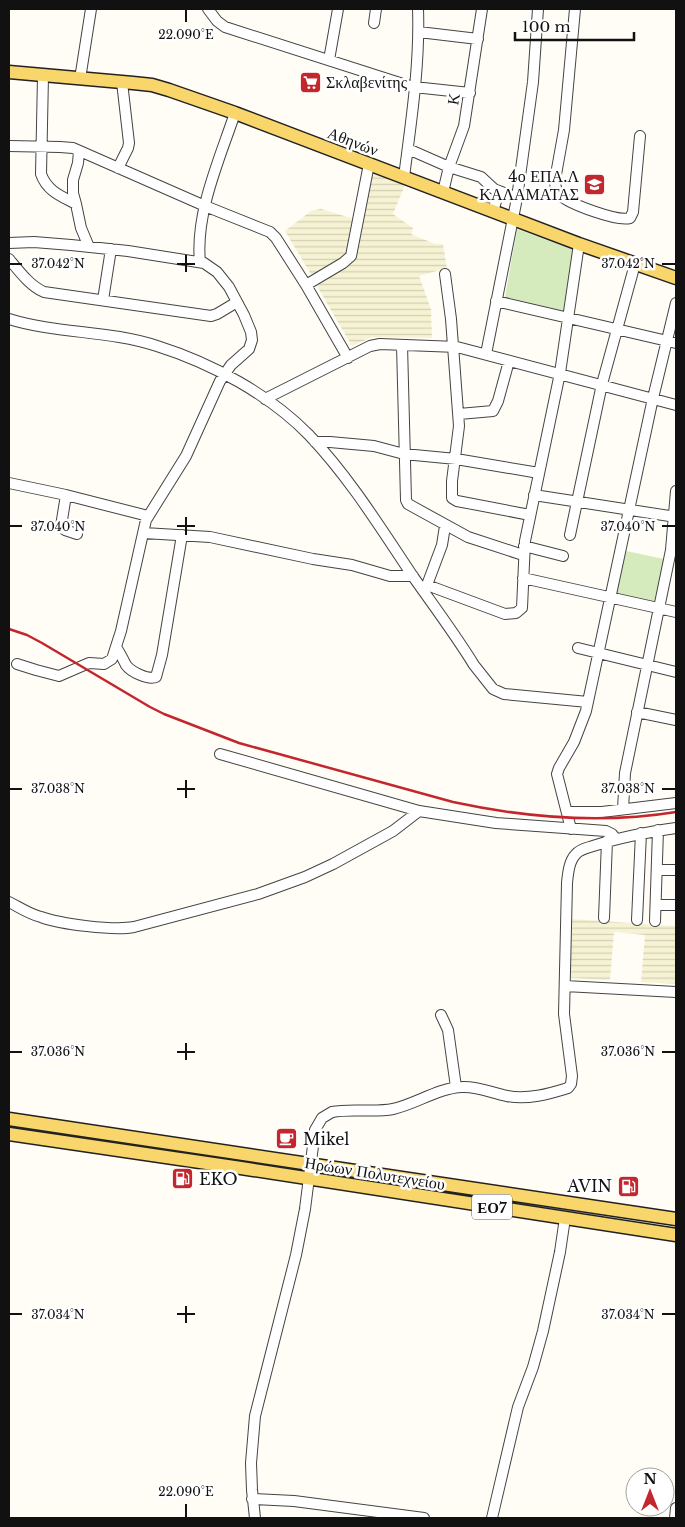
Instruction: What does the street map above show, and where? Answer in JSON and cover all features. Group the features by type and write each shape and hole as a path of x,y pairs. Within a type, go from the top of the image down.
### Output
{"main road":[{"name":"Αθηνών","path":"9,72 160,87 235,113 579,244 676,278"},
{"name":"Ηρώων Πολυτεχνείου","path":"9,1119 676,1219"},
{"name":"Ηρώων Πολυτεχνείου","path":"9,1134 676,1235"}],"street":[{"path":"80,79 91,9"},
{"path":"208,9 221,25 329,60 414,87 470,93"},
{"path":"329,60 338,9"},
{"path":"374,23 376,9"},
{"path":"404,178 419,32 418,9"},
{"name":"Κ","path":"444,192 450,167 464,126 482,9"},
{"path":"486,354 517,198 533,82 538,9"},
{"path":"574,9 564,130 555,180 557,191 565,199 593,211 619,219 630,218 634,212 640,136"},
{"path":"419,32 478,39"},
{"path":"43,76 40,169 45,184 59,196 76,204"},
{"path":"118,168 129,143 122,82"},
{"path":"200,262 200,243 205,206 235,113"},
{"path":"9,150 9,146 42,146 66,147 79,151 205,206 265,229 273,234 306,285 348,358"},
{"path":"408,149 450,167 481,176 489,186 499,192 517,198"},
{"path":"79,151 73,180 73,193 81,228 88,246"},
{"path":"306,285 344,263 351,256 369,164"},
{"path":"493,211 499,192"},
{"path":"9,243 34,242 88,246 200,262 210,266 221,276 231,290 251,332 251,344 247,351 224,374 186,456 148,516 113,658 109,662 100,664 89,663 59,676 17,664"},
{"path":"425,587 511,614 519,612 522,608 524,550 560,373 579,244"},
{"path":"103,300 111,249"},
{"path":"9,259 29,281 42,291 211,316 237,302"},
{"path":"570,535 602,384 635,264"},
{"path":"444,274 459,414 459,437 452,495 454,500 530,515"},
{"path":"496,301 672,342"},
{"path":"571,829 557,774 578,734 588,702 653,398 672,342 676,303"},
{"path":"9,319 33,325 103,334 144,342 184,355 255,391 295,422 316,442 357,494 413,576 425,587 483,677 496,691 504,694 588,702"},
{"path":"265,399 373,344 453,347 560,373 676,405"},
{"path":"402,345 404,454 406,500 408,504 468,537 524,550 563,556"},
{"path":"459,414 494,410 509,361"},
{"path":"316,442 374,446 404,454 456,459 539,473"},
{"path":"9,483 148,516"},
{"path":"623,809 625,773 671,550 676,490"},
{"path":"66,495 61,526 65,530 77,534"},
{"path":"534,495 675,517"},
{"path":"425,587 442,545 445,526"},
{"path":"144,533 225,540 352,565 390,576 413,576"},
{"path":"116,647 130,669 148,677 156,677 162,655 182,535"},
{"path":"523,578 676,612"},
{"path":"578,648 676,672"},
{"path":"638,712 676,720"},
{"path":"220,754 419,811 487,822 606,831 612,840 604,918"},
{"path":"567,812 602,812 676,803"},
{"path":"9,902 36,916 47,919 112,928 134,927 258,894 305,877 393,831 419,811"},
{"path":"255,1518 252,1499 251,1463 253,1428 260,1393 296,1255 305,1210 315,1130 322,1118 328,1114 343,1111 375,1111 396,1108 456,1088 472,1087 516,1097 536,1096 568,1088 571,1084 572,1076 564,1014 569,868 574,856 579,851 641,833 676,828"},
{"path":"655,921 658,830"},
{"path":"637,920 641,833"},
{"path":"657,870 676,870"},
{"path":"656,905 676,905"},
{"path":"565,986 676,992"},
{"path":"441,1015 448,1030 456,1088"},
{"path":"492,1518 518,1407 533,1368 543,1331 560,1252 565,1218"},
{"path":"252,1499 294,1501 424,1518"},
{"path":"676,1508 676,1518"}],"shaded area":[{"path":"372,172 405,185 393,214 413,228 411,234 435,244 443,244 447,268 419,276 431,309 432,338 372,337 352,346 317,286 345,267"},
{"path":"321,209 354,219 350,248 344,258 312,276 285,231 311,211"},
{"path":"572,919 676,926 676,984 641,982 645,935 614,932 610,980 570,978"}],"green space":[{"path":"517,229 574,250 565,312 505,297"},
{"path":"626,551 664,559 654,602 616,594"}],"railway":[{"path":"9,629 27,635 42,643 164,714 239,743 453,802 481,808 564,818 620,818 676,812"}],"place":[{"name":"Σκλαβενίτης","path":"310,82"},
{"name":"4ο ΕΠΑ.Λ ΚΑΛΑΜΑΤΑΣ","path":"595,185"},
{"name":"Mikel","path":"287,1139"},
{"name":"EKO","path":"183,1179"},
{"name":"AVIN","path":"628,1186"}]}
